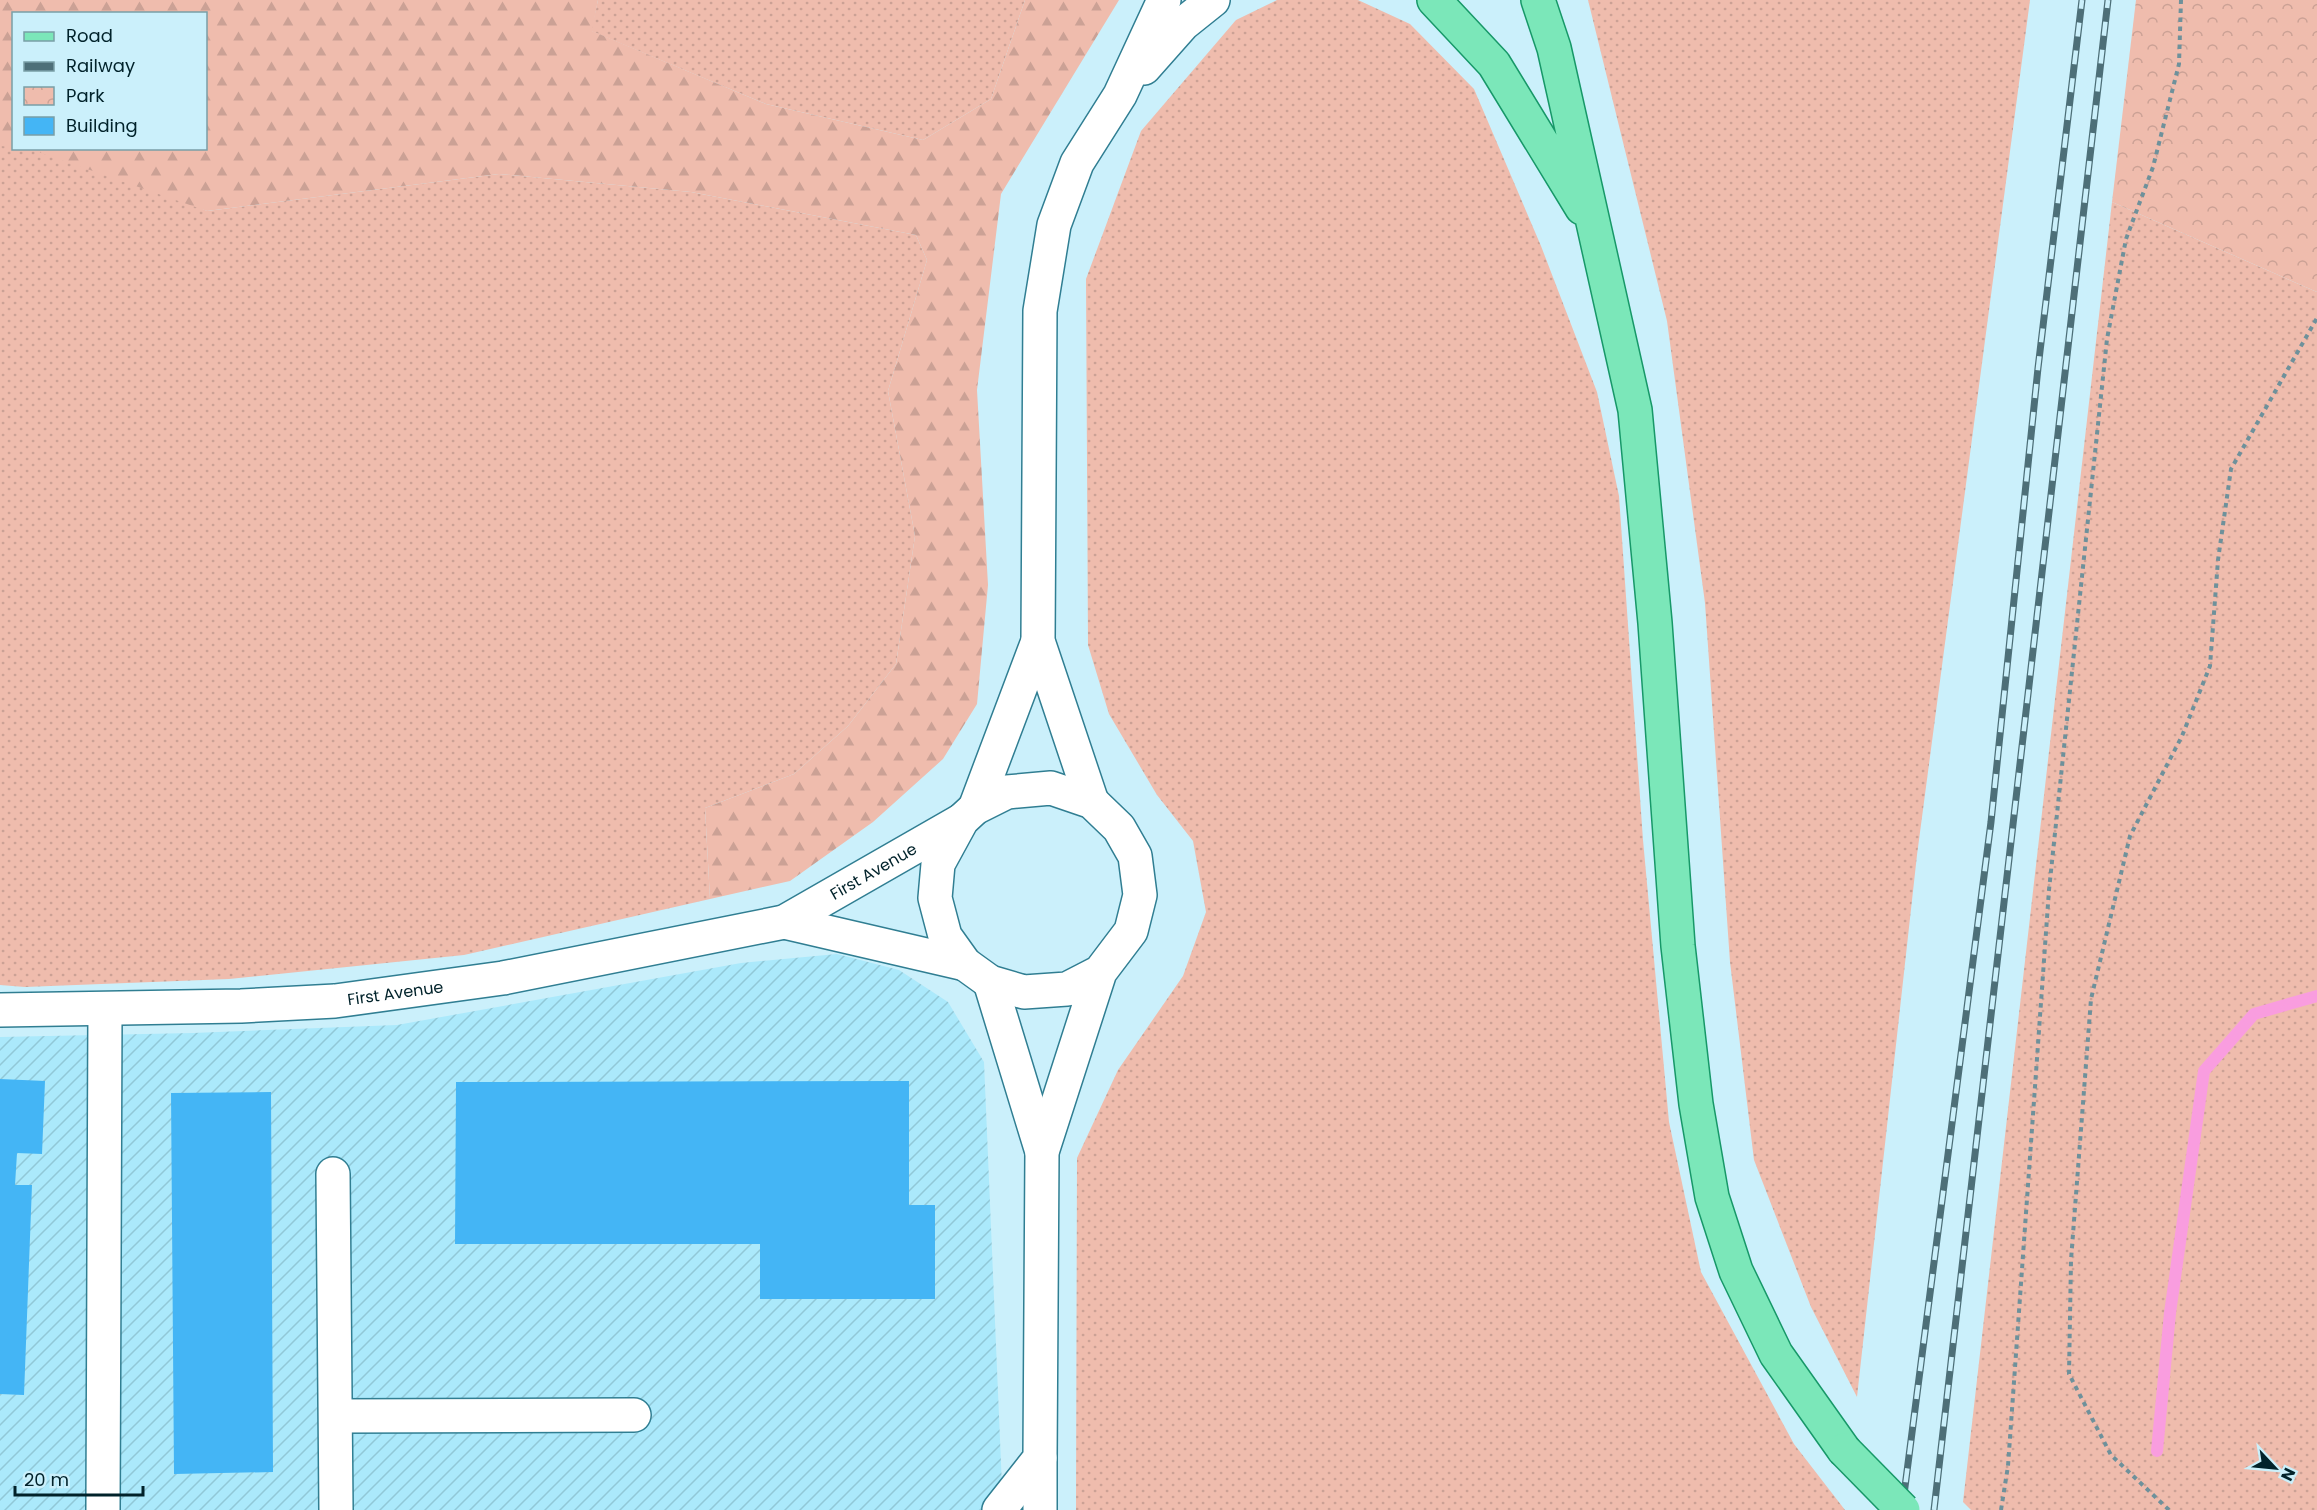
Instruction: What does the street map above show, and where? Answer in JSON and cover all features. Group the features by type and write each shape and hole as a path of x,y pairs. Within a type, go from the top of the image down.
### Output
{"main road":[{"path":"1434,0 1494,64 1597,233"},
{"path":"1538,0 1554,48 1635,410 1655,623 1678,946 1696,1104 1712,1197 1736,1271 1776,1354 1844,1450 1903,1510"}],"street":[{"path":"1092,802 1038,641 1040,311 1054,225 1077,163 1120,95 1164,0"},
{"path":"1120,95 1184,24 1213,0"},
{"path":"1038,641 969,814 938,864 935,898 945,936 978,973 1042,1152"},
{"path":"969,814 1007,792 1051,788 1092,802 1119,828 1135,856 1140,895 1131,931 1100,972 1042,1152 1040,1510"},
{"name":"First Avenue","path":"0,1010 105,1010 335,1001 503,978 784,922 969,814"},
{"name":"First Avenue","path":"784,922 978,973"},
{"path":"978,973 1024,992 1067,989 1100,972"},
{"path":"104,1510 105,1010"},
{"path":"333,1174 336,1510"},
{"path":"336,1416 634,1415"},
{"path":"999,1510 1040,1458"}],"path":[{"path":"2001,1510 2007,1466 2049,890 2107,339 2126,239 2153,167 2179,64 2181,0"},
{"path":"2169,1510 2111,1455 2069,1374 2071,1260 2091,999 2130,836 2182,736 2210,666 2218,560 2231,469 2317,318"}],"shaded area":[{"path":"837,954 899,970 948,1002 984,1062 1003,1510 0,1510 0,1037 193,1033 397,1025 741,963"}],"green space":[{"path":"0,0 598,0 592,31 766,104 923,140 991,99 1025,0 1119,0 1001,194 977,390 988,585 977,704 943,759 873,822 790,881 710,899 705,808 794,774 848,726 896,664 915,536 888,391 927,260 916,235 691,192 499,174 207,211 33,150 207,150 207,12 12,12 12,147 0,146"},
{"path":"598,0 1025,0 991,99 923,140 766,104 591,31"},
{"path":"1277,0 1358,0 1410,24 1474,89 1541,246 1597,392 1619,496 1643,840 1669,1122 1701,1272 1794,1444 1845,1510 1076,1510 1077,1158 1118,1070 1183,976 1206,912 1193,841 1157,795 1109,714 1088,645 1086,279 1141,131 1236,20"},
{"path":"1588,0 2030,0 1917,855 1857,1397 1811,1307 1754,1160 1730,962 1705,603 1667,321"},
{"path":"2136,0 2317,0 2317,292 2112,202"},
{"path":"12,132 12,150 74,150 207,211 499,174 691,192 916,235 927,260 888,391 915,536 896,664 848,726 794,774 705,808 710,899 464,955 229,979 25,987 0,985 0,133"},
{"path":"2112,202 2317,292 2317,1510 1971,1510 1963,1502"}],"building":[{"path":"0,1079 45,1081 42,1154 17,1153 15,1185 32,1185 24,1395 0,1394"},
{"path":"909,1081 909,1205 935,1205 935,1299 760,1299 760,1244 455,1244 456,1082"},
{"path":"271,1092 273,1472 174,1474 171,1093"}],"waterway":[{"path":"2157,1451 2170,1313 2204,1071 2254,1014 2317,996"}],"railway":[{"path":"1902,1510 1991,822 2038,368 2082,0"},
{"path":"1934,1510 2108,0"}]}
